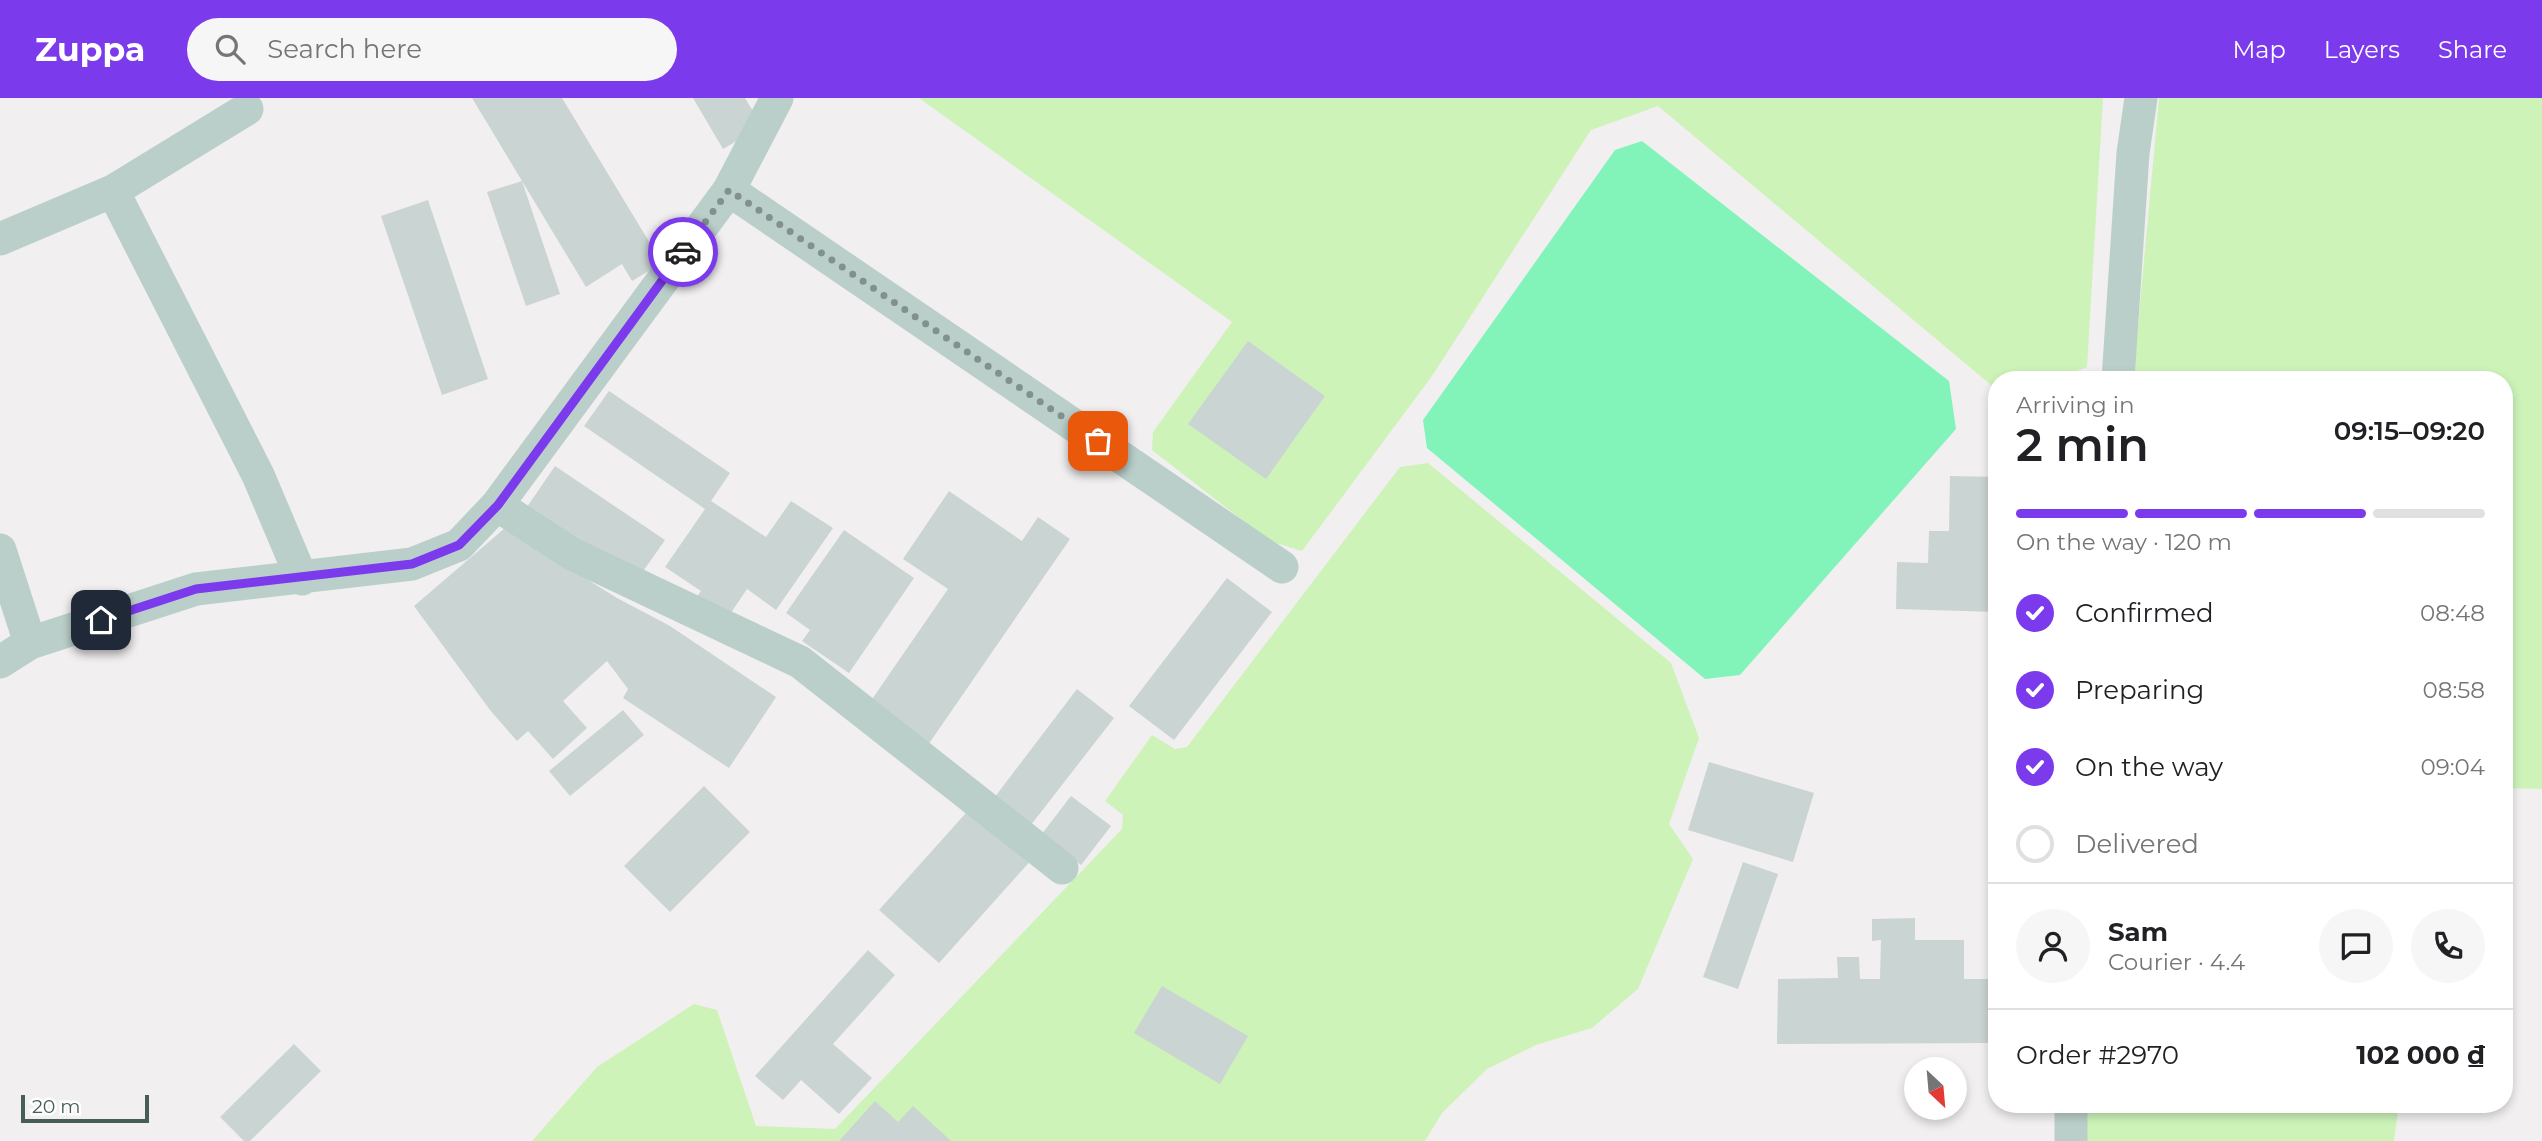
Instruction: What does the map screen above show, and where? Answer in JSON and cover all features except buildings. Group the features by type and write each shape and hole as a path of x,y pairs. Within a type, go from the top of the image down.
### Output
{"street":[{"path":"0,662 30,643 196,589 302,579 412,564 459,545 498,505 729,190 777,98"},
{"path":"2119,371 2133,153 2141,98"},
{"path":"0,239 113,191 247,110"},
{"path":"729,190 1282,567"},
{"path":"113,191 258,475 302,579"},
{"path":"498,505 572,554 800,662 1062,868"},
{"path":"0,550 30,643"},
{"path":"2071,1113 2071,1141"}],"shaded area":[{"path":"919,98 2103,98 2087,367 2077,371 1988,371 1988,382 1658,106 1591,130 1432,376 1302,551 1269,541 1152,450 1153,432 1232,322"},
{"path":"2159,98 2542,98 2542,789 2513,788 2513,371 2134,371"},
{"path":"1642,141 1949,381 1956,429 1740,675 1705,679 1427,448 1423,420 1615,150"},
{"path":"1428,463 1671,663 1699,738 1669,824 1693,859 1638,989 1592,1028 1536,1045 1487,1069 1442,1113 1425,1141 532,1141 597,1067 694,1004 717,1010 756,1126 835,1129 1122,829 1123,815 1105,801 1152,735 1175,749 1187,747 1400,467"},
{"path":"2084,1113 2398,1113 2394,1141 2083,1141"}],"way so far":[{"path":"683,252 729,190 1098,441"}],"route":[{"path":"101,620 196,589 302,579 412,564 459,545 498,505 683,252"}]}
